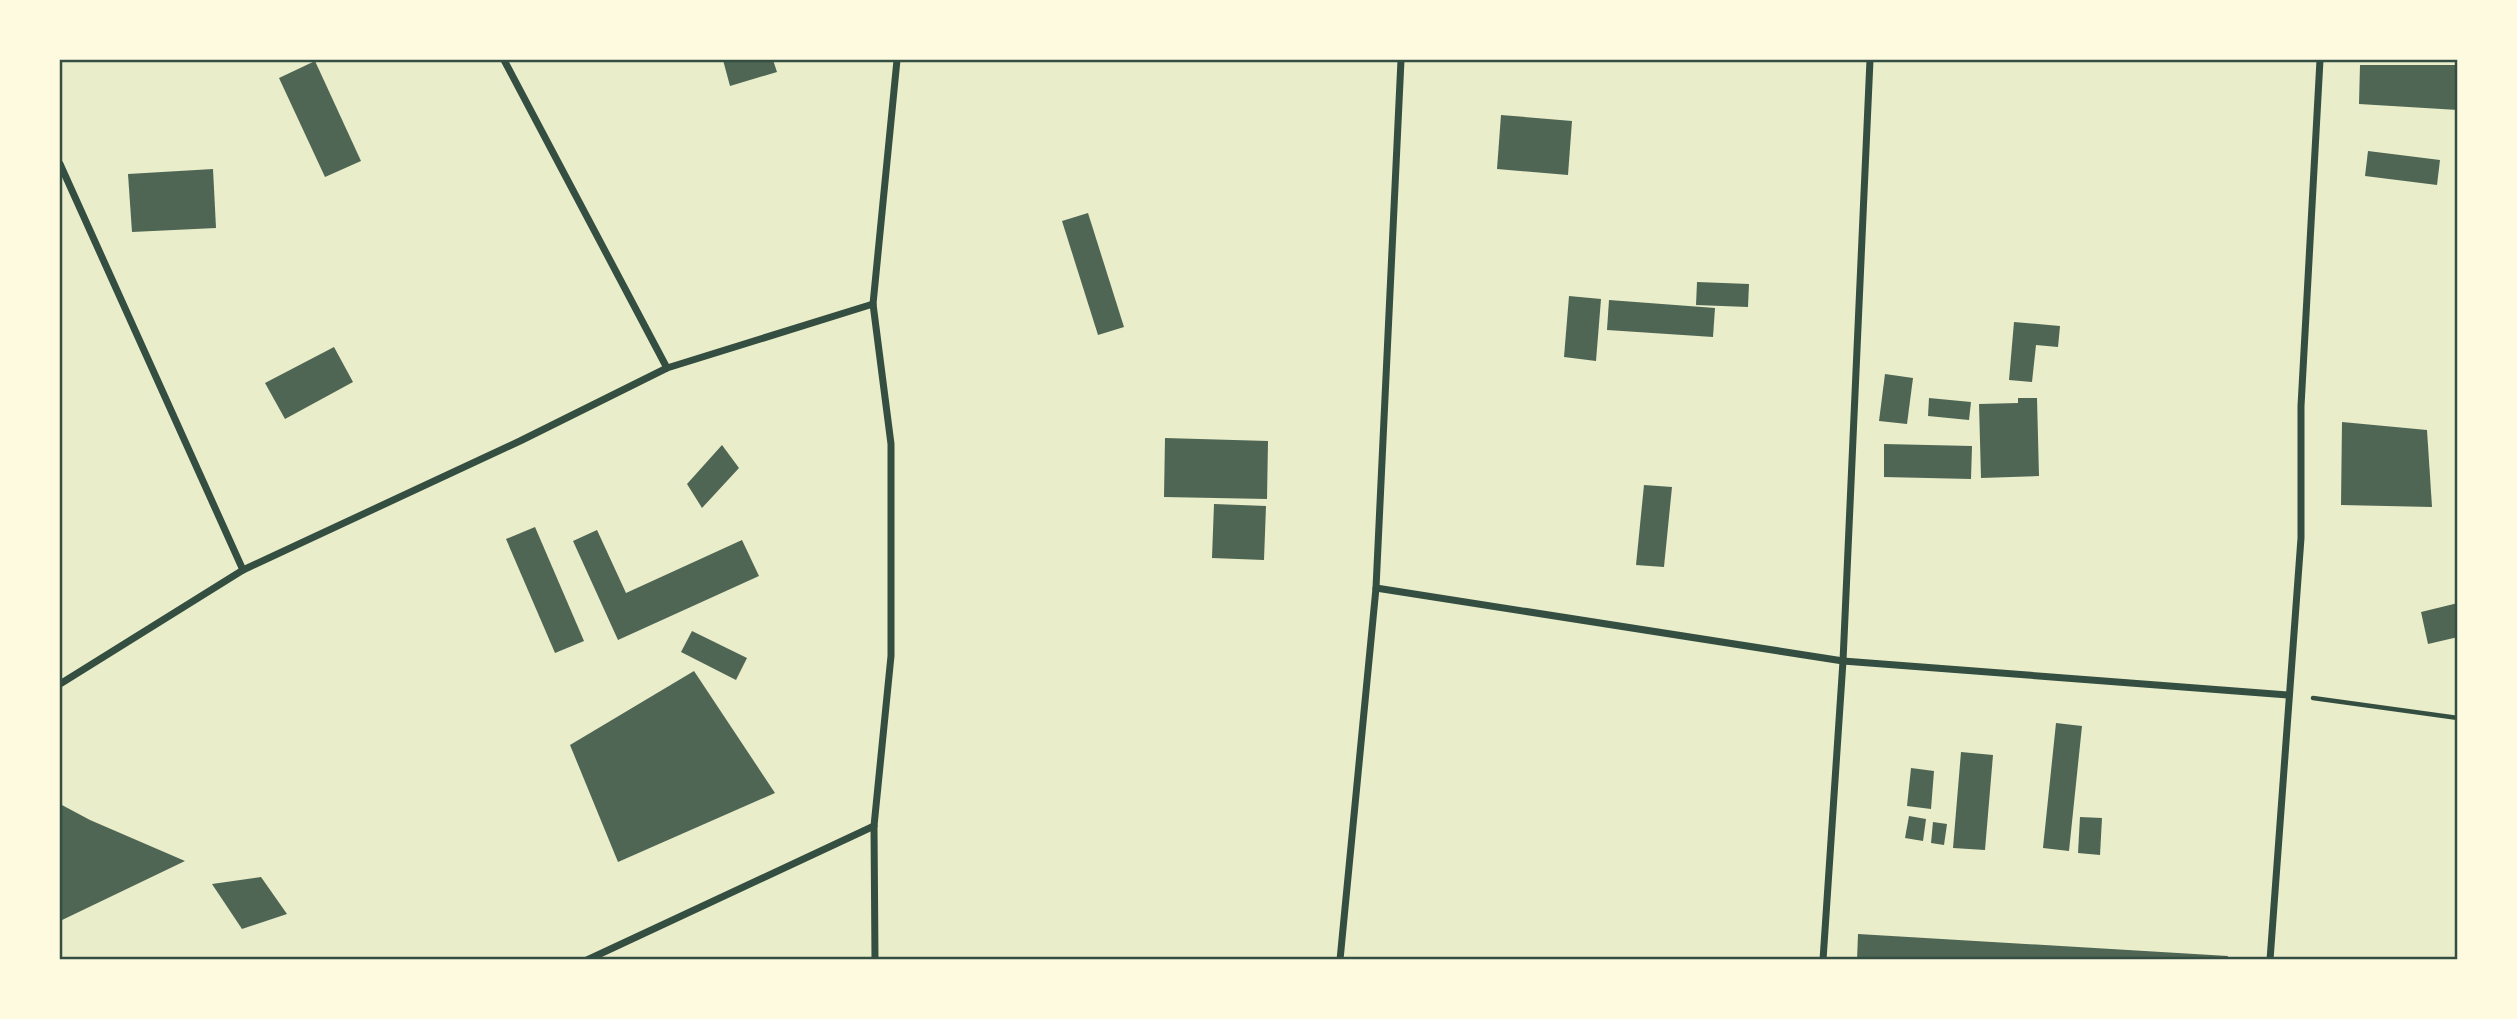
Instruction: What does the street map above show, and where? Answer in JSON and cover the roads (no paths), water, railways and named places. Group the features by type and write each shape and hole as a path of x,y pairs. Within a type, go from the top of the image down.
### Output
{"street":[{"path":"504,60 667,368"},
{"path":"875,960 874,827 891,656 891,444 873,304 897,60"},
{"path":"1340,960 1376,588 1401,60"},
{"path":"1823,960 1843,661 1870,60"},
{"path":"2270,960 2301,538 2301,406 2320,60"},
{"path":"60,164 243,570"},
{"path":"60,684 243,570 520,441 667,368 873,304"},
{"path":"1376,588 1843,661 2288,695"},
{"path":"587,960 874,827"}]}
